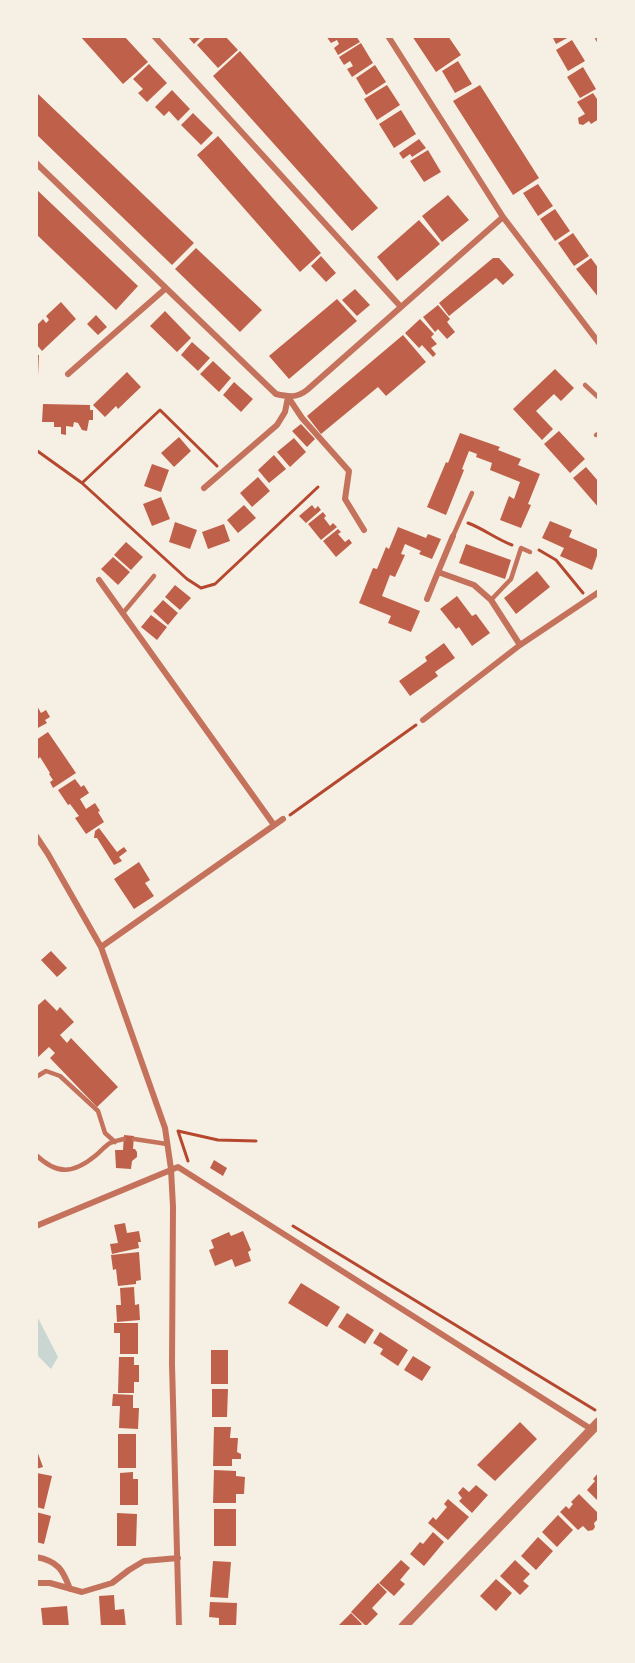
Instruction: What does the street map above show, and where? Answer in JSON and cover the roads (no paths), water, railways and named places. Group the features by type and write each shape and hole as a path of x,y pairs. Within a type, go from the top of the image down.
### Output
{"street":[{"path":"154,36 401,307"},
{"path":"388,36 503,217 599,343"},
{"path":"597,36 599,40"},
{"path":"36,163 276,394 288,397 300,395 307,390 503,217"},
{"path":"68,374 165,289"},
{"path":"204,488 277,425 285,412 288,397"},
{"path":"288,397 302,418 349,471 345,499 364,530"},
{"path":"428,599 453,536"},
{"path":"438,572 474,585 491,600 520,645"},
{"path":"99,580 274,825"},
{"path":"423,720 520,645 599,592"},
{"path":"100,947 283,819"},
{"path":"36,836 100,947 165,1128 171,1169 173,1207 172,1364 179,1627"},
{"path":"36,1226 178,1167 595,1425 403,1627"},
{"path":"36,1557 50,1562 63,1571 70,1589"},
{"path":"36,1583 50,1583 82,1592 112,1583 144,1562 178,1558"}],"lane":[{"path":"585,385 599,398"},
{"path":"453,536 472,493"},
{"path":"491,600 511,579 521,548 530,552"},
{"path":"123,613 154,576"},
{"path":"36,1077 46,1071 60,1076 98,1111 105,1133 115,1142"},
{"path":"36,1155 47,1165 64,1170 74,1169 80,1167 109,1143 124,1139"},
{"path":"134,1139 167,1144"}]}
